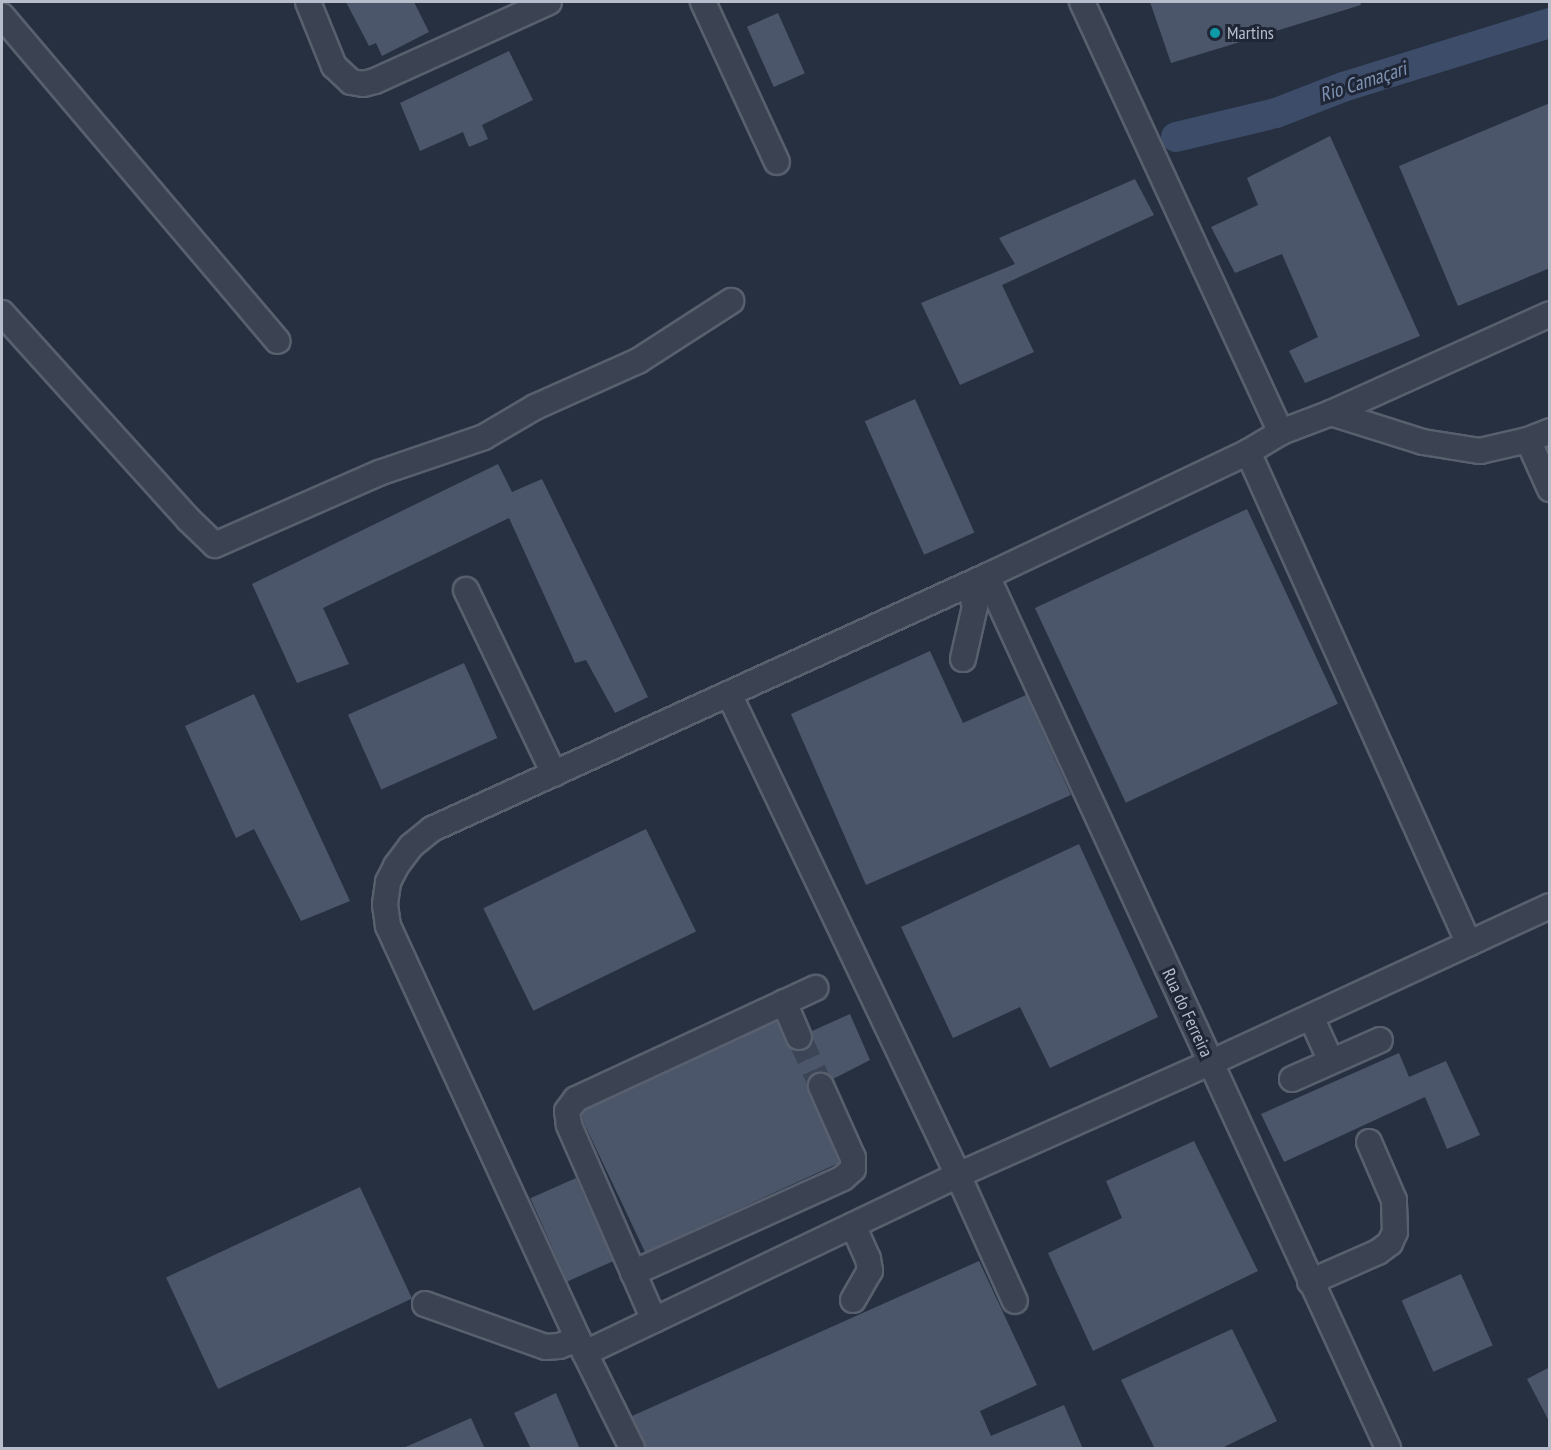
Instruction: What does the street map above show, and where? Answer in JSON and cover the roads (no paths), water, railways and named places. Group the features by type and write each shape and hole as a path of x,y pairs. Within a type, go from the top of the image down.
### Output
{"street":[{"path":"308,2 334,66 351,82 363,84 375,81 549,2"},
{"path":"704,2 777,162"},
{"path":"1082,2 1281,432"},
{"path":"2,16 278,342"},
{"path":"2,313 188,519 215,545 379,473 484,437 535,407 638,361 730,301"},
{"path":"632,1449 388,926 385,904 388,882 396,866 411,846 432,830 978,581 1248,452 1281,432 1330,413 1550,314"},
{"path":"1330,413 1449,448 1480,451 1539,435 1550,489"},
{"path":"1248,452 1469,944"},
{"path":"963,659 978,581"},
{"name":"Rua do Ferreira","path":"978,581 1210,1064 1388,1449"},
{"path":"466,590 554,774"},
{"path":"729,694 958,1175 1015,1301"},
{"path":"425,1304 546,1347 582,1346 654,1320 958,1175 1210,1064 1550,906"},
{"path":"654,1320 569,1125 567,1110 576,1099 815,988"},
{"path":"784,1002 799,1037"},
{"path":"1311,1017 1331,1061"},
{"path":"1292,1079 1380,1040"},
{"path":"633,1273 843,1178 854,1169 853,1158 821,1086"},
{"path":"1310,1281 1378,1252 1390,1243 1395,1232 1394,1200 1369,1142"},
{"path":"853,1225 868,1259 870,1271 853,1300"}],"waterway":[{"name":"Rio Camaçari","path":"1176,137 1276,113 1343,87 1550,23"}],"tunnel":[{"path":"799,1037 821,1086"}],"place":[{"name":"Martins","path":"1215,33"}]}
